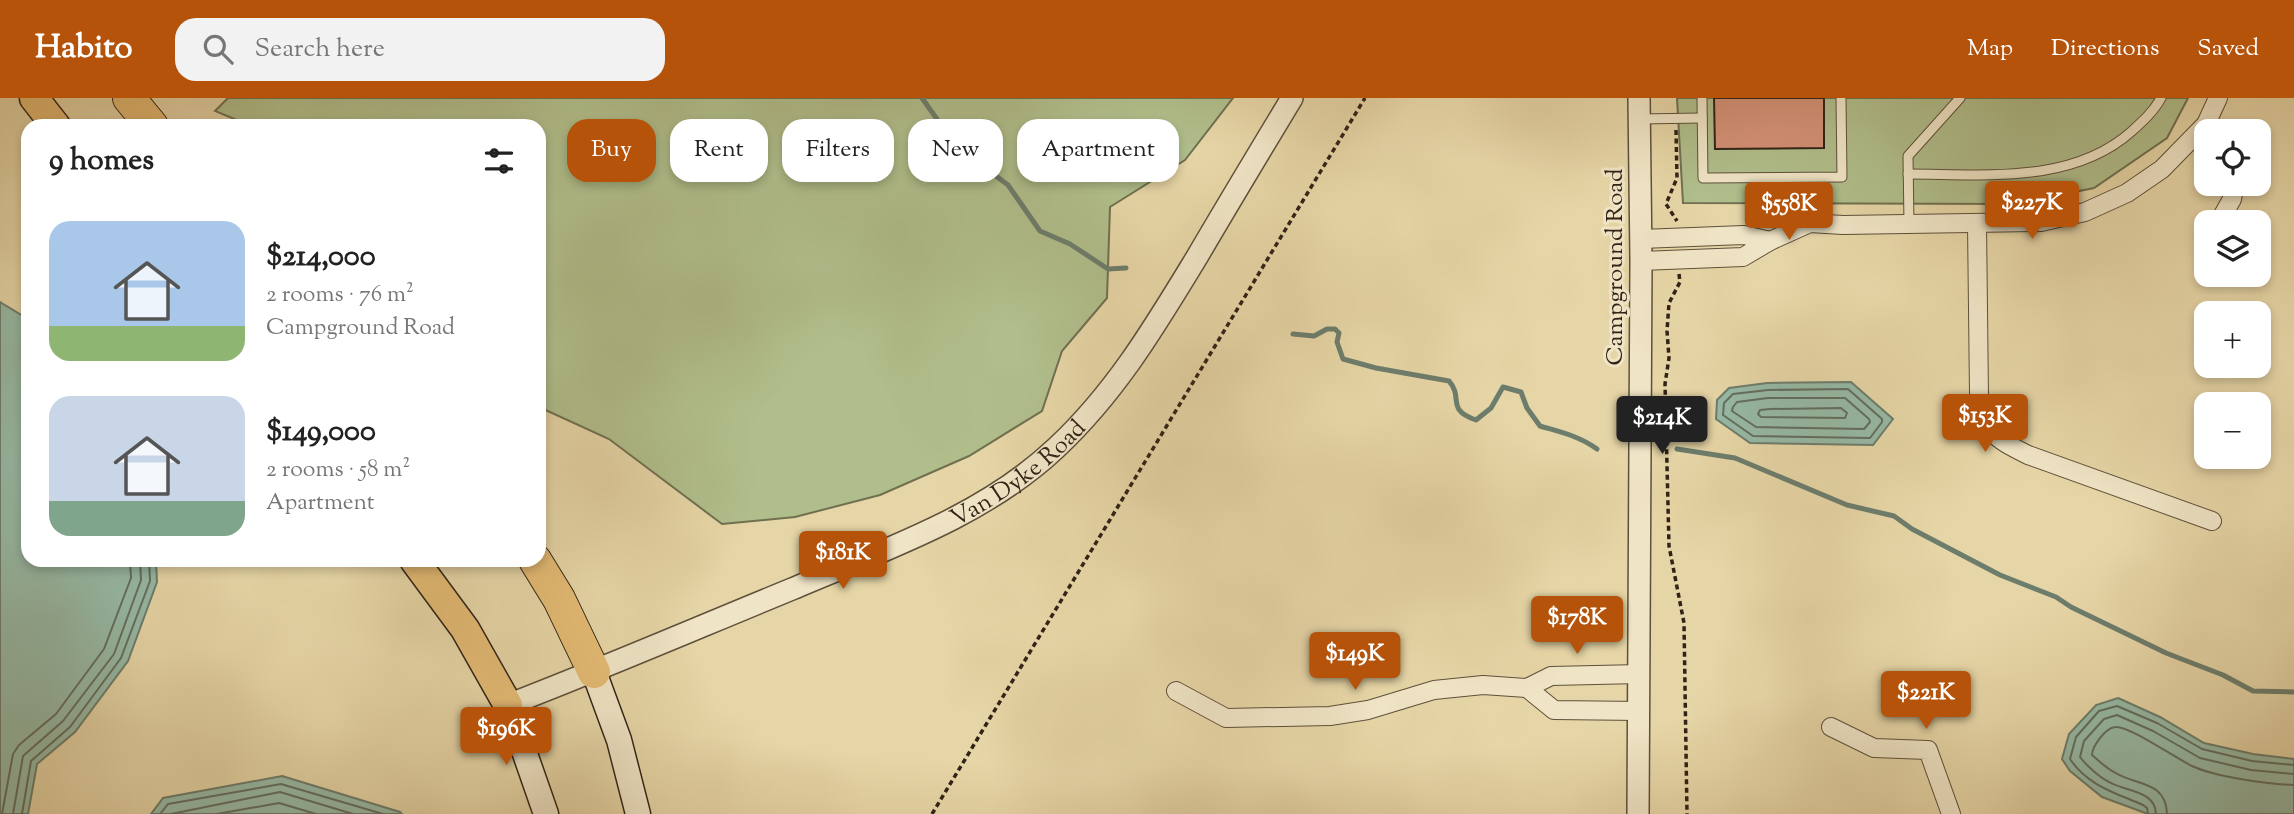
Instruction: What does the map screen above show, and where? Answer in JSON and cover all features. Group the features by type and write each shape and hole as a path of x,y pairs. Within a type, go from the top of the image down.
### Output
{"highway":[{"path":"34,98 50,119"},
{"path":"129,98 146,119"},
{"path":"419,567 466,629 508,705"},
{"path":"540,567 594,672"}],"main road":[{"path":"594,672 619,740 638,814"},
{"path":"508,705 546,814"}],"street":[{"name":"Van Dyke Road","path":"508,705 859,562 936,527 1003,489 1056,449 1117,383 1147,340 1292,98"},
{"path":"2214,119 2218,98"},
{"name":"Campground Road","path":"1639,814 1640,109"},
{"path":"1641,261 1743,257 1810,223 2041,222 2085,212 2127,193 2194,143"},
{"path":"1977,223 1979,395 1986,423 2000,442 2028,455 2212,521"},
{"path":"1641,239 1744,234 1770,241"},
{"path":"1700,236 1700,259"},
{"path":"1175,691 1226,718 1330,716 1368,710 1434,690 1483,685 1527,688 1551,676 1640,674"},
{"path":"1527,688 1554,710 1640,711"},
{"path":"1831,727 1874,748 1928,750 1951,814"}],"lane":[{"path":"1702,98 1703,178 1842,177 1842,98"},
{"path":"1909,224 1908,156 1959,98"},
{"path":"1908,174 2019,174 2047,171 2090,157 2126,136 2144,120 2161,98"},
{"path":"1640,109 1676,119 1703,118"}],"path":[{"path":"933,814 1365,98"},
{"path":"1676,119 1677,178 1666,204 1677,219 1678,237"},
{"path":"1679,260 1680,282 1669,303 1669,358 1665,384 1669,546 1684,623 1687,814"}],"shaded area":[{"path":"228,98 1233,98 1185,160 1179,164 1179,119 1017,119 1017,182 1150,182 1110,207 1107,298 1062,351 1042,411 969,456 880,495 795,517 722,524 609,439 546,410 546,119 234,119 215,111"},
{"path":"1677,98 2188,98 2167,138 2094,188 2014,204 1683,203"}],"water":[{"path":"0,302 21,315 21,567 156,567 157,582 128,661 75,732 37,764 28,814 0,814"},
{"path":"1851,382 1893,419 1873,445 1750,443 1716,419 1717,400 1729,388 1767,383"},
{"path":"2118,698 2160,717 2204,743 2253,754 2294,759 2294,814 2148,814 2102,797 2070,771 2062,759 2069,734 2096,705"},
{"path":"282,776 402,814 151,814 163,798"}],"building":[{"path":"1714,98 1824,98 1824,148 1715,149"}],"waterway":[{"path":"922,98 956,146 1008,185 1040,231 1070,244 1108,269 1126,268"},
{"path":"1293,334 1314,336 1327,329 1335,329 1339,333 1337,342 1343,359 1376,368 1449,381 1461,412 1476,420 1491,408 1503,387 1521,392 1527,408 1540,426 1562,432 1597,449"},
{"path":"1677,449 1735,458 1847,505 1894,516 1912,529 2000,575 2056,597 2071,607 2166,653 2223,675 2253,691 2294,692"}]}
